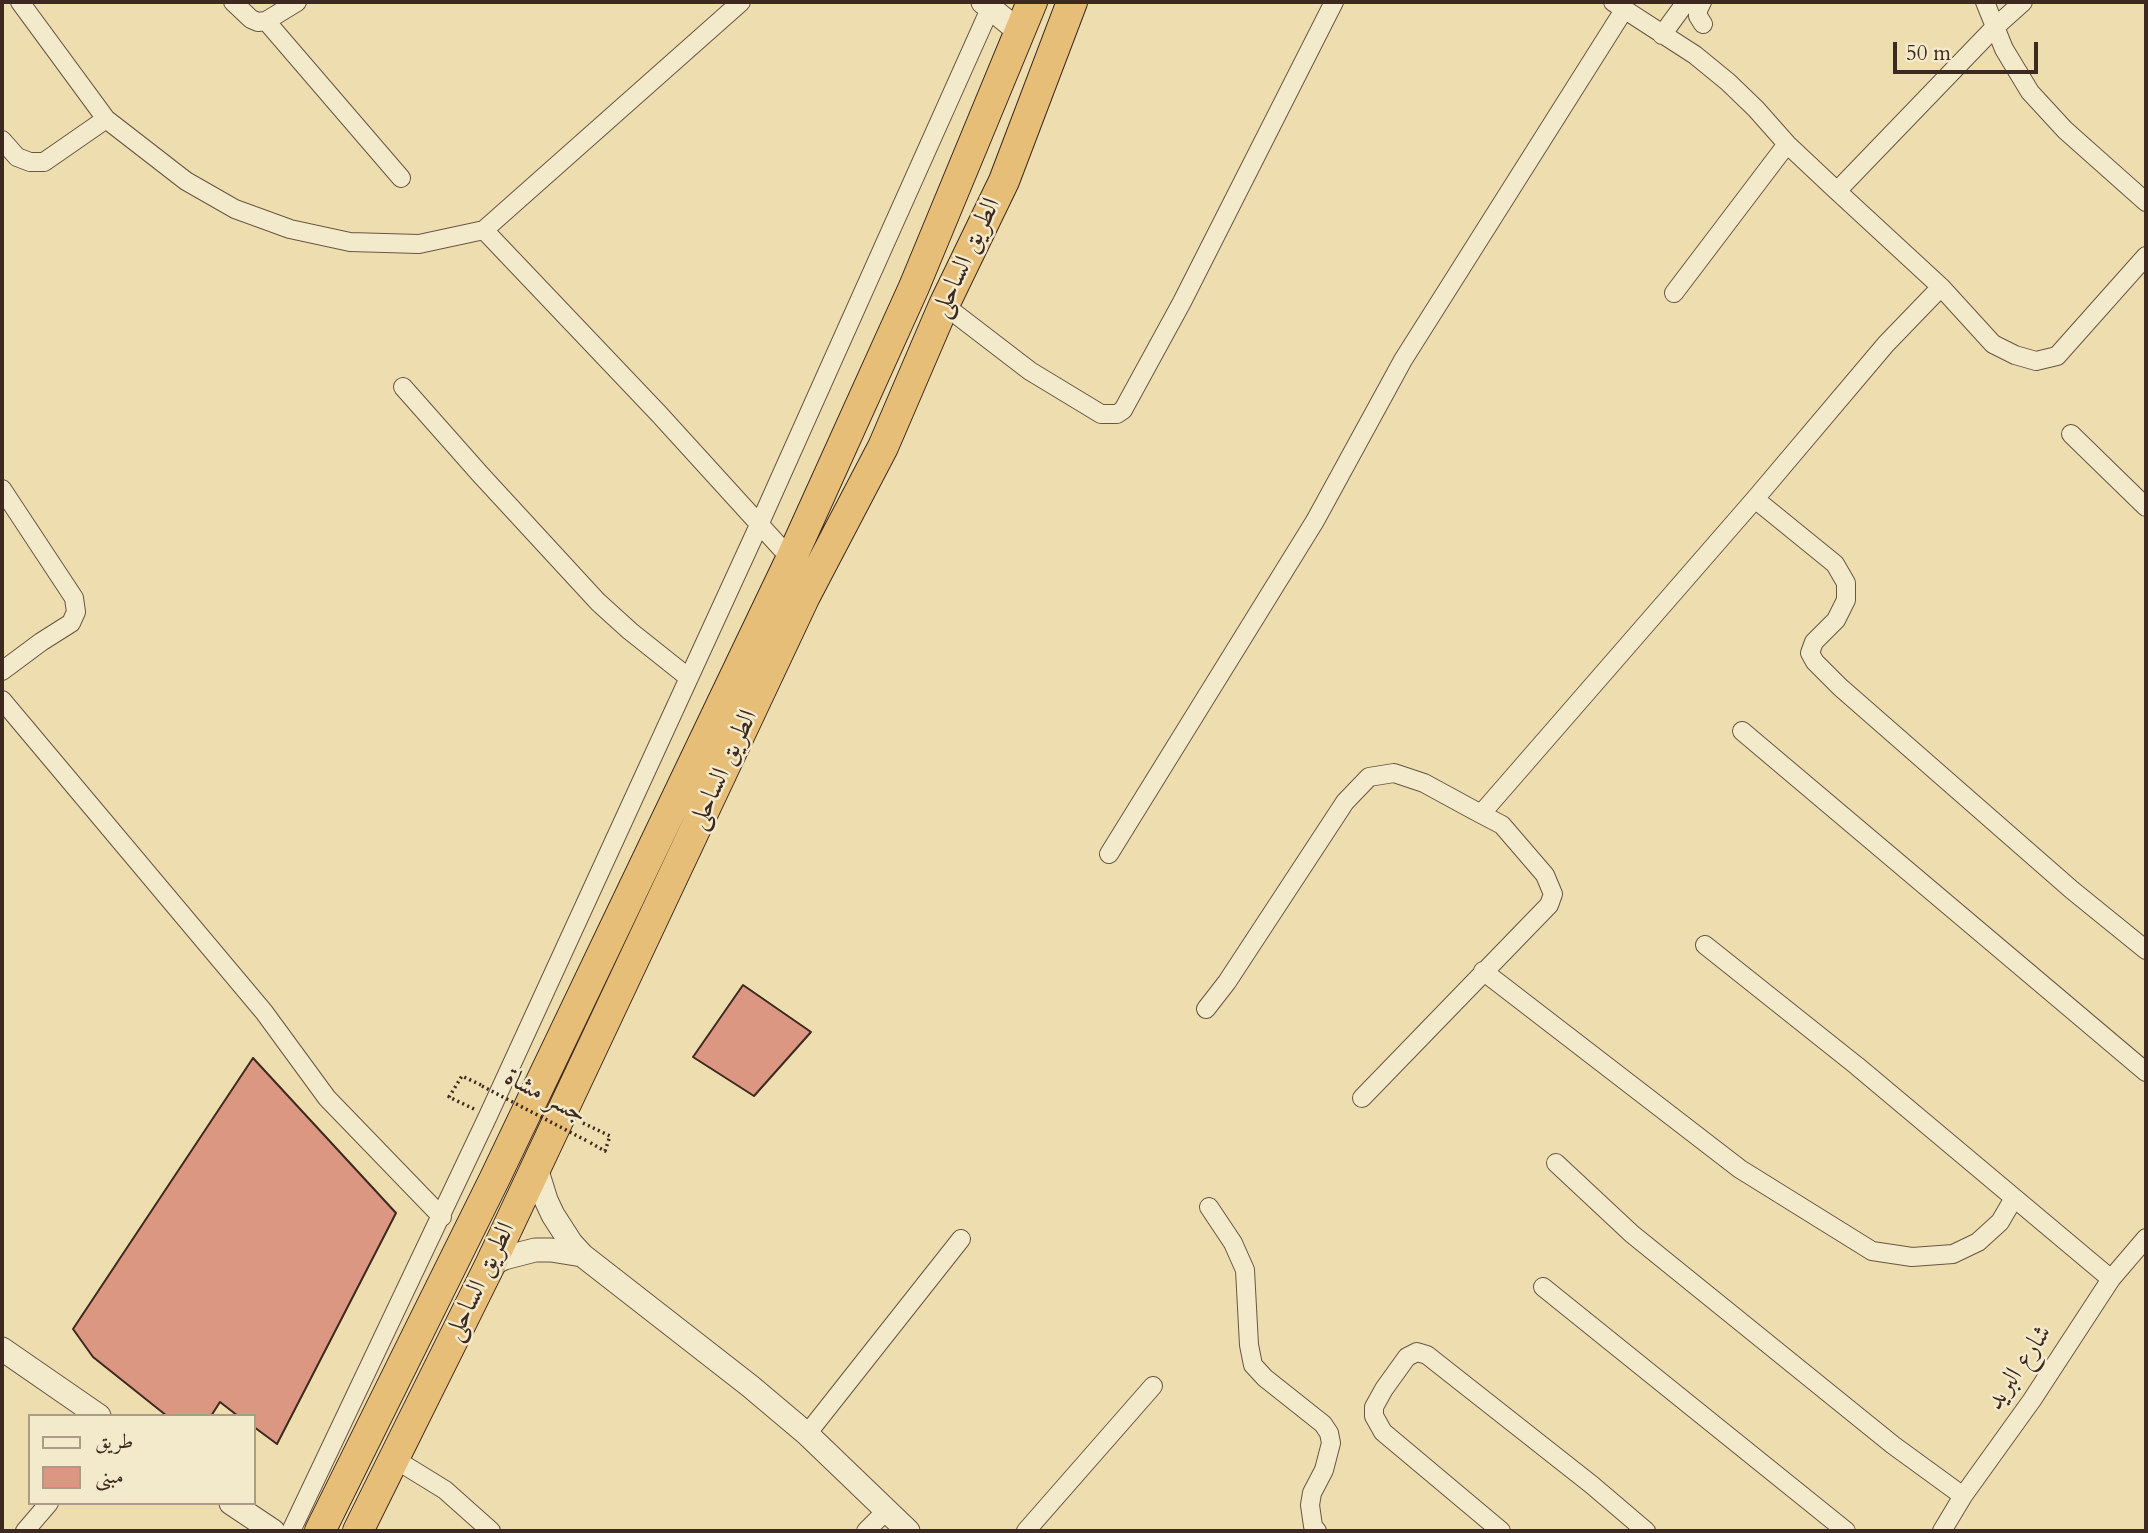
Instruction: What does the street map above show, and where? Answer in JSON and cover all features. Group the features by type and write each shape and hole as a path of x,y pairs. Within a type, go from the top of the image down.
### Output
{"highway":[{"name":"الطريق الساحلى","path":"320,1531 494,1180 791,559 914,287 1032,2"},
{"name":"الطريق الساحلى","path":"358,1531 490,1265 805,596 883,447 944,305 1004,181 1072,2"}],"street":[{"path":"20,2 106,119 186,181 234,209 289,229 350,242 419,244 484,230 741,2"},
{"path":"233,2 251,19 266,22 401,178"},
{"path":"266,22 297,2"},
{"path":"944,305 1030,371 1101,414 1116,414 1123,410 1182,303 1334,2"},
{"path":"1662,34 1686,2"},
{"path":"1702,2 1698,16 1703,24"},
{"path":"1985,2 1994,28 2016,72 2046,112 2146,202"},
{"path":"1837,191 1994,28 2024,2"},
{"path":"291,1531 442,1216 759,525 988,4 1020,32"},
{"path":"1109,854 1315,520 1403,360 1618,6 1695,55 1728,82 1787,144 1941,287 1993,344 2015,355 2036,361 2057,356 2146,256"},
{"path":"2,140 17,157 30,162 44,162 106,119"},
{"path":"1674,293 1787,144"},
{"path":"484,230 659,414 791,559"},
{"path":"1481,814 1886,344 1941,287"},
{"path":"403,387 598,601 630,631 689,678"},
{"path":"2071,434 2146,508"},
{"path":"2,489 74,597 76,612 71,623 2,671"},
{"path":"1755,499 1835,564 1846,583 1846,600 1836,620 1814,642 1810,653 1815,662 1850,696 2072,890 2146,950"},
{"path":"2,700 264,1012 327,1098 442,1216"},
{"path":"1742,731 2146,1072"},
{"path":"1206,1009 1227,982 1345,802 1368,777 1394,773 1424,783 1502,825 1545,875 1553,894 1549,905 1362,1098"},
{"path":"1705,946 1857,1066 2111,1279"},
{"path":"1483,971 1740,1169 1872,1251 1912,1257 1953,1254 1978,1242 2000,1222 2014,1198"},
{"path":"1556,1163 1653,1252 1893,1445 1963,1496"},
{"path":"536,1168 553,1215 582,1255 807,1433 908,1531"},
{"path":"1209,1207 1233,1243 1245,1270 1249,1345 1253,1365 1265,1378 1323,1424 1329,1433 1331,1443 1324,1470 1312,1493 1310,1505 1313,1526 1317,1531"},
{"name":"شارع البريد","path":"1942,1531 2111,1279 2146,1238"},
{"path":"807,1433 961,1239"},
{"path":"490,1265 535,1250 567,1251 582,1255"},
{"path":"1543,1287 1846,1531"},
{"path":"2,1349 96,1414"},
{"path":"1500,1531 1383,1432 1374,1416 1374,1407 1384,1389 1407,1357 1417,1352 1427,1356 1592,1485 1646,1531"},
{"path":"1026,1531 1153,1386"},
{"path":"393,1458 445,1490 491,1531"},
{"path":"25,1531 47,1505"},
{"path":"234,1505 273,1531"},
{"path":"866,1531 887,1510"}],"path":[{"name":"جسر مشاة","path":"458,1102 449,1097 462,1076 605,1151 610,1136 598,1131"}],"building":[{"path":"743,985 811,1032 754,1096 693,1057"},
{"path":"253,1058 396,1213 277,1444 256,1428 256,1414 235,1414 220,1402 212,1414 164,1414 93,1357 73,1329"}]}
